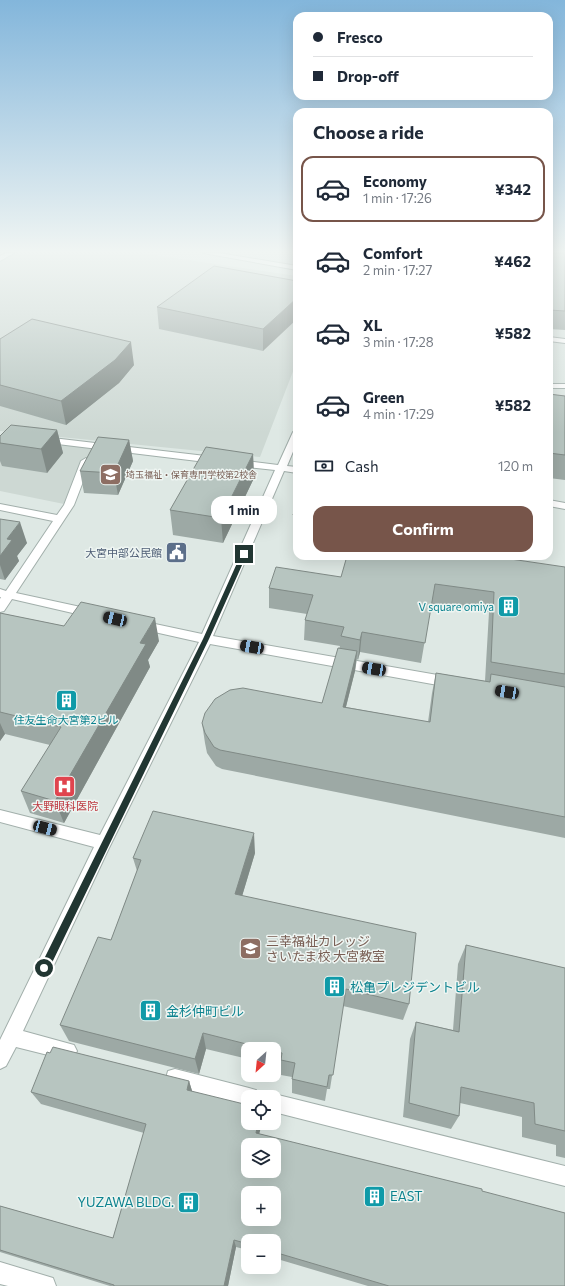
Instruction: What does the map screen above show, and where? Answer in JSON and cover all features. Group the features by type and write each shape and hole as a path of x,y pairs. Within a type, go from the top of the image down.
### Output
{"street":[{"path":"553,340 565,341"},
{"path":"553,386 565,386"},
{"path":"31,439 93,445 293,469"},
{"path":"0,1060 104,843 206,639 293,442"},
{"path":"0,608 5,594 69,505 93,445"},
{"path":"553,504 565,506"},
{"path":"0,508 60,519"},
{"path":"5,594 100,616"},
{"path":"130,622 206,639 457,684"},
{"path":"0,816 104,843"},
{"path":"11,1037 88,1056"},
{"path":"157,1074 241,1095"},
{"path":"281,1105 565,1176"},
{"path":"0,1273 45,1286"}],"shaded area":[{"path":"0,313 293,313 293,371 260,457 0,431"},
{"path":"0,443 93,445 69,505 0,491"}],"building":[{"path":"186,313 281,313 263,329"},
{"path":"32,319 131,342 115,360 61,401 0,385 0,339"},
{"path":"553,394 565,396 565,455 553,454"},
{"path":"11,425 57,430 41,449 0,443 0,436"},
{"path":"98,437 129,440 114,473 80,471"},
{"path":"206,447 253,454 221,518 170,510"},
{"path":"0,519 20,522 7,539 12,540 0,556"},
{"path":"346,560 517,560 565,567 565,674 491,662 494,592 435,584 425,643 362,632 360,640 341,636 344,627 305,620 313,595 269,588 276,567 341,577"},
{"path":"81,602 155,618 140,643 146,644 55,801 21,791 61,727 0,712 0,613 64,626"},
{"path":"338,648 357,651 343,707 430,722 436,673 490,682 491,674 565,687 565,817 220,750 214,747 205,733 202,723 205,713 215,699 230,690 243,688 322,703"},
{"path":"153,811 254,833 235,894 416,933 409,1004 346,989 333,1075 329,1075 327,1087 292,1079 295,1063 281,1060 281,1042 241,1043 203,1033 195,1059 60,1025 98,937 111,940 141,860 133,858"},
{"path":"466,945 565,968 565,1131 535,1124 534,1103 461,1087 459,1116 409,1103 416,1022 459,1032"},
{"path":"53,1047 189,1081 187,1090 241,1103 241,1130 257,1130 256,1133 276,1138 241,1138 241,1178 281,1178 281,1139 482,1189 482,1191 565,1213 565,1286 389,1286 281,1254 281,1234 241,1234 241,1242 234,1240 224,1286 114,1286 0,1250 0,1206 113,1238 146,1124 31,1092 47,1052 50,1053"}],"place":[{"name":"埼玉福祉・保育専門学校第2校舎","path":"110,475"},
{"name":"大宮中部公民館","path":"177,553"},
{"name":"V square omiya","path":"509,607"},
{"name":"住友生命大宮第2ビル","path":"66,700"},
{"name":"大野眼科医院","path":"65,786"},
{"name":"三幸福祉カレッジ さいたま校 大宮教室","path":"250,948"},
{"name":"松亀プレジデントビル","path":"334,987"},
{"name":"金杉仲町ビル","path":"150,1011"},
{"name":"EAST","path":"374,1196"},
{"name":"YUZAWA BLDG.","path":"189,1202"}],"route":[{"path":"44,968 104,843 206,639 244,554"}]}
